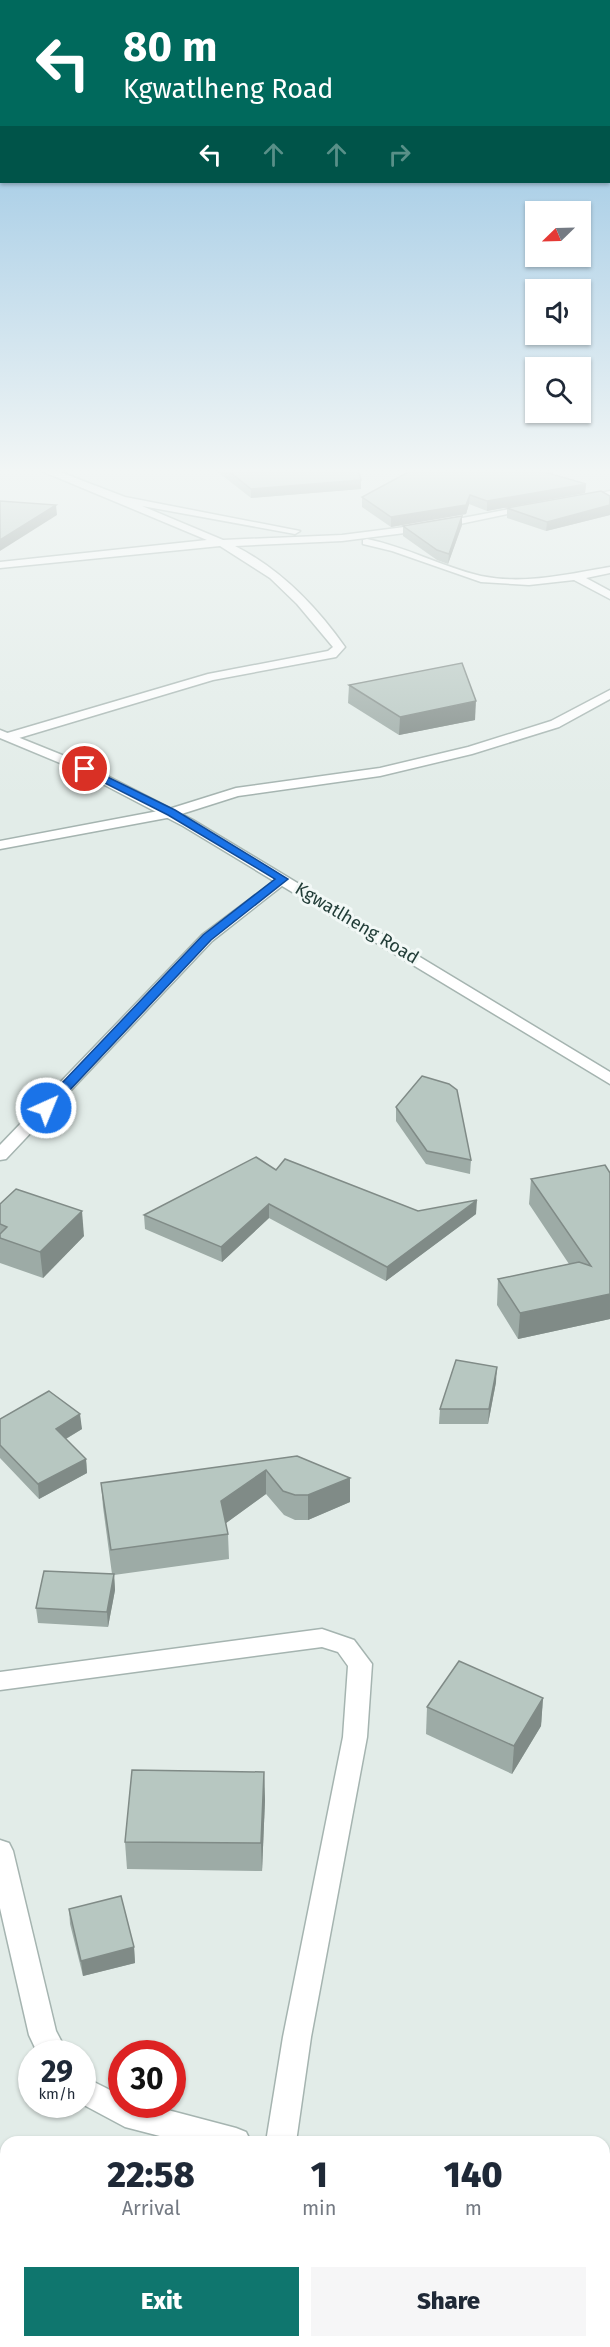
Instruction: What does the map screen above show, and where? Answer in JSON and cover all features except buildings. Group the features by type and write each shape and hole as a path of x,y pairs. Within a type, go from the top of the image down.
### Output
{"street":[{"path":"4,736 190,683 337,652 339,647 289,586 280,579"},
{"path":"481,579 495,581 535,579"},
{"path":"579,579 610,596"},
{"path":"0,845 172,813 236,792 380,772 472,750 555,724 610,693"},
{"name":"Kgwatlheng Road","path":"4,736 100,776 172,813 477,995 610,1079"},
{"path":"0,1155 207,938 282,879"},
{"path":"0,1681 322,1638 346,1646 360,1664 355,1737 297,2037 282,2136"},
{"path":"0,1851 46,2040"},
{"path":"96,2097 125,2113 213,2136"}],"route":[{"path":"46,1108 207,938 282,879 172,813 85,769"}]}
